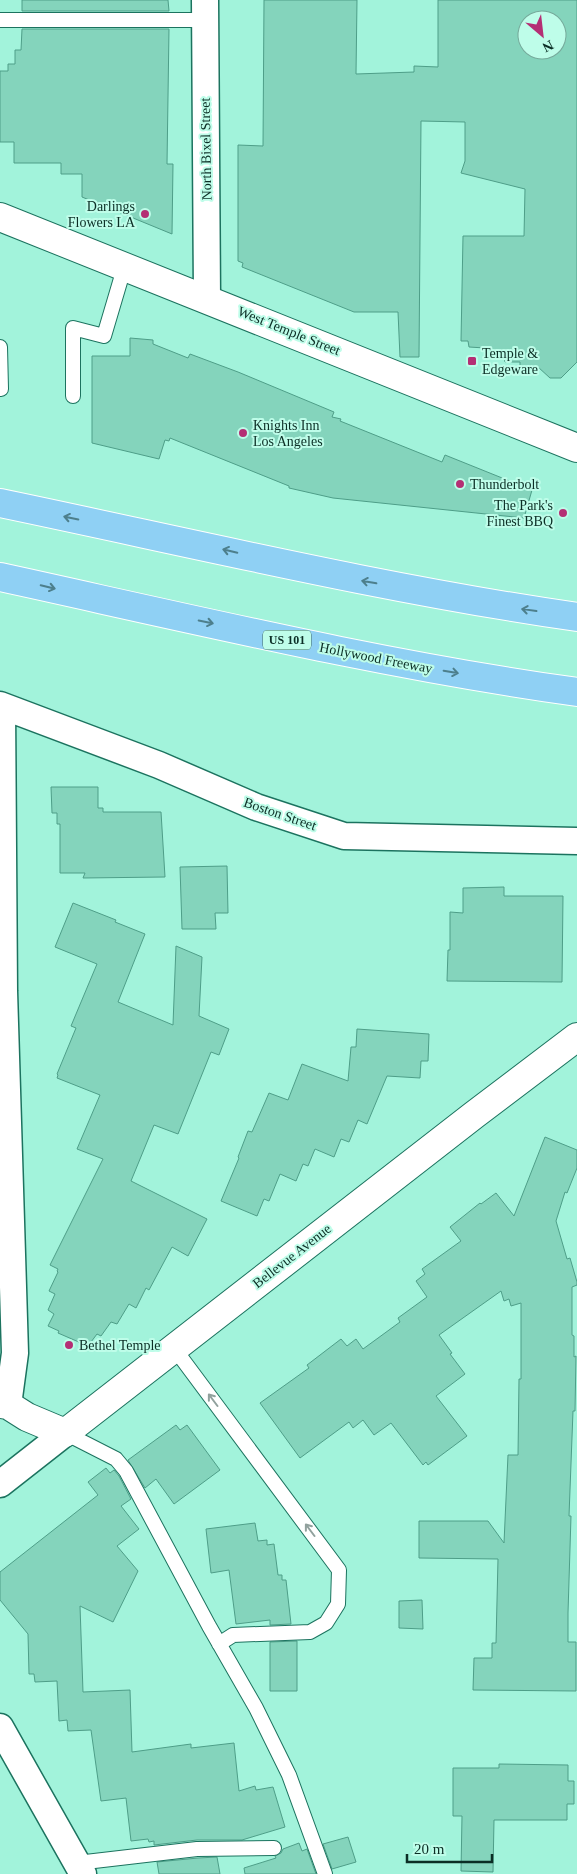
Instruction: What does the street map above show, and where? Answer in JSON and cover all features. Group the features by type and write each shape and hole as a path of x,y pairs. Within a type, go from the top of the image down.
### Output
{"highway":[{"path":"0,503 356,579 507,607 577,617"},
{"name":"Hollywood Freeway","path":"0,576 341,652 495,680 577,692"}],"street":[{"name":"North Bixel Street","path":"204,10 207,298"},
{"name":"West Temple Street","path":"0,216 577,448"},
{"name":"Boston Street","path":"1,706 159,765 256,807 344,836 577,841"},
{"path":"0,1484 65,1434 26,1417 4,1404 15,1353 2,990 1,706"},
{"name":"Bellevue Avenue","path":"65,1434 577,1037"},
{"path":"0,1727 80,1869"}],"lane":[{"path":"0,20 204,10"},
{"path":"73,396 74,328 104,336 124,266"},
{"path":"0,347 1,389"},
{"path":"174,1348 339,1570 338,1604 326,1624 310,1632 234,1634 219,1644"},
{"path":"65,1434 116,1459 126,1471 219,1644 256,1708 289,1775 325,1874"},
{"path":"80,1869 197,1849 274,1848"}],"building":[{"path":"22,0 168,0 169,11 22,11"},
{"path":"264,0 357,0 356,74 414,72 414,66 438,67 438,0 577,0 577,362 561,378 550,378 538,367 520,366 520,362 505,362 504,355 488,355 488,353 485,353 485,348 469,347 468,341 461,341 463,236 524,236 525,189 461,173 465,161 465,122 421,121 419,357 400,357 398,312 354,312 242,267 243,263 238,261 238,145 263,146"},
{"path":"22,29 169,29 167,164 173,164 172,234 82,197 82,174 61,174 61,163 14,163 14,142 0,142 0,71 8,71 8,64 15,64 15,50 21,50"},
{"name":"Knights Inn Los Angeles","path":"130,338 153,340 153,344 188,358 190,354 238,372 334,412 332,417 341,419 340,421 442,462 445,455 532,490 524,518 333,498 289,488 289,486 170,438 169,441 165,440 159,459 92,443 92,356 130,356"},
{"path":"51,787 98,787 98,808 103,808 103,812 161,812 165,877 83,878 85,873 60,873 60,824 57,824 57,813 52,813"},
{"path":"227,866 228,913 215,913 216,929 182,929 180,867"},
{"path":"504,887 504,896 563,896 562,982 447,981 448,950 450,950 450,912 463,913 463,888"},
{"path":"73,903 145,934 118,1002 173,1025 176,946 202,957 199,1016 229,1029 219,1055 211,1052 178,1134 154,1125 131,1181 207,1219 188,1256 172,1247 149,1290 146,1288 136,1308 129,1304 117,1324 111,1322 101,1336 97,1334 88,1346 58,1333 59,1331 48,1326 54,1314 48,1310 55,1294 49,1291 58,1272 58,1269 50,1265 103,1159 77,1149 100,1095 57,1078 76,1028 71,1026 97,964 55,947"},
{"path":"357,1029 429,1034 428,1061 421,1061 420,1078 387,1076 367,1124 358,1120 349,1142 341,1139 334,1157 315,1149 308,1166 303,1164 296,1181 280,1174 269,1201 264,1199 257,1216 221,1201 248,1131 252,1132 269,1093 288,1100 302,1064 348,1081 351,1047 356,1047"},
{"path":"545,1137 577,1150 577,1168 567,1193 565,1192 556,1221 567,1259 570,1258 577,1282 577,1285 572,1287 572,1335 574,1336 574,1357 576,1356 569,1516 571,1516 568,1613 568,1642 576,1642 576,1691 473,1690 474,1658 492,1658 492,1643 496,1643 498,1559 419,1558 419,1521 488,1521 504,1543 508,1455 518,1455 521,1303 511,1306 509,1299 504,1301 501,1291 439,1335 465,1374 436,1396 467,1436 428,1465 426,1462 423,1465 391,1423 374,1435 363,1420 353,1428 349,1422 300,1458 260,1403 309,1368 307,1365 341,1339 347,1346 356,1339 363,1349 400,1322 398,1318 427,1297 416,1281 425,1274 422,1269 461,1241 450,1227 480,1203 496,1193 514,1216"},
{"path":"176,1425 180,1430 187,1425 220,1470 174,1504 156,1479 145,1488 128,1460"},
{"path":"106,1468 110,1473 114,1470 119,1476 131,1499 121,1506 139,1529 117,1546 138,1571 113,1622 80,1606 83,1692 130,1690 132,1752 191,1744 191,1748 234,1743 239,1791 255,1786 256,1790 273,1787 285,1827 242,1840 197,1840 154,1845 154,1841 149,1842 148,1839 131,1841 126,1798 101,1801 91,1730 68,1731 67,1720 59,1721 57,1681 35,1682 34,1674 29,1674 28,1634 0,1600 0,1572 98,1495 88,1482"},
{"path":"255,1523 258,1541 267,1540 267,1545 274,1544 278,1575 282,1575 282,1580 286,1580 291,1624 270,1625 270,1620 236,1624 229,1570 211,1573 206,1529"},
{"path":"422,1600 423,1629 399,1628 399,1601"},
{"path":"297,1641 297,1691 270,1691 270,1642"},
{"path":"499,1764 568,1765 568,1781 574,1781 574,1804 567,1804 567,1820 494,1820 493,1872 461,1871 462,1816 453,1816 453,1768 499,1768"},
{"path":"348,1837 356,1862 332,1869 323,1844"},
{"path":"299,1843 302,1851 307,1849 316,1874 245,1874 244,1868 276,1858 275,1856 281,1853 283,1849"},
{"path":"217,1857 220,1874 159,1874 157,1862"}],"place":[{"name":"Darlings Flowers LA","path":"145,214"},
{"name":"Temple & Edgeware","path":"472,361"},
{"name":"Knights Inn Los Angeles","path":"243,433"},
{"name":"Thunderbolt","path":"460,484"},
{"name":"The Park's Finest BBQ","path":"563,513"},
{"name":"Bethel Temple","path":"69,1345"}]}
